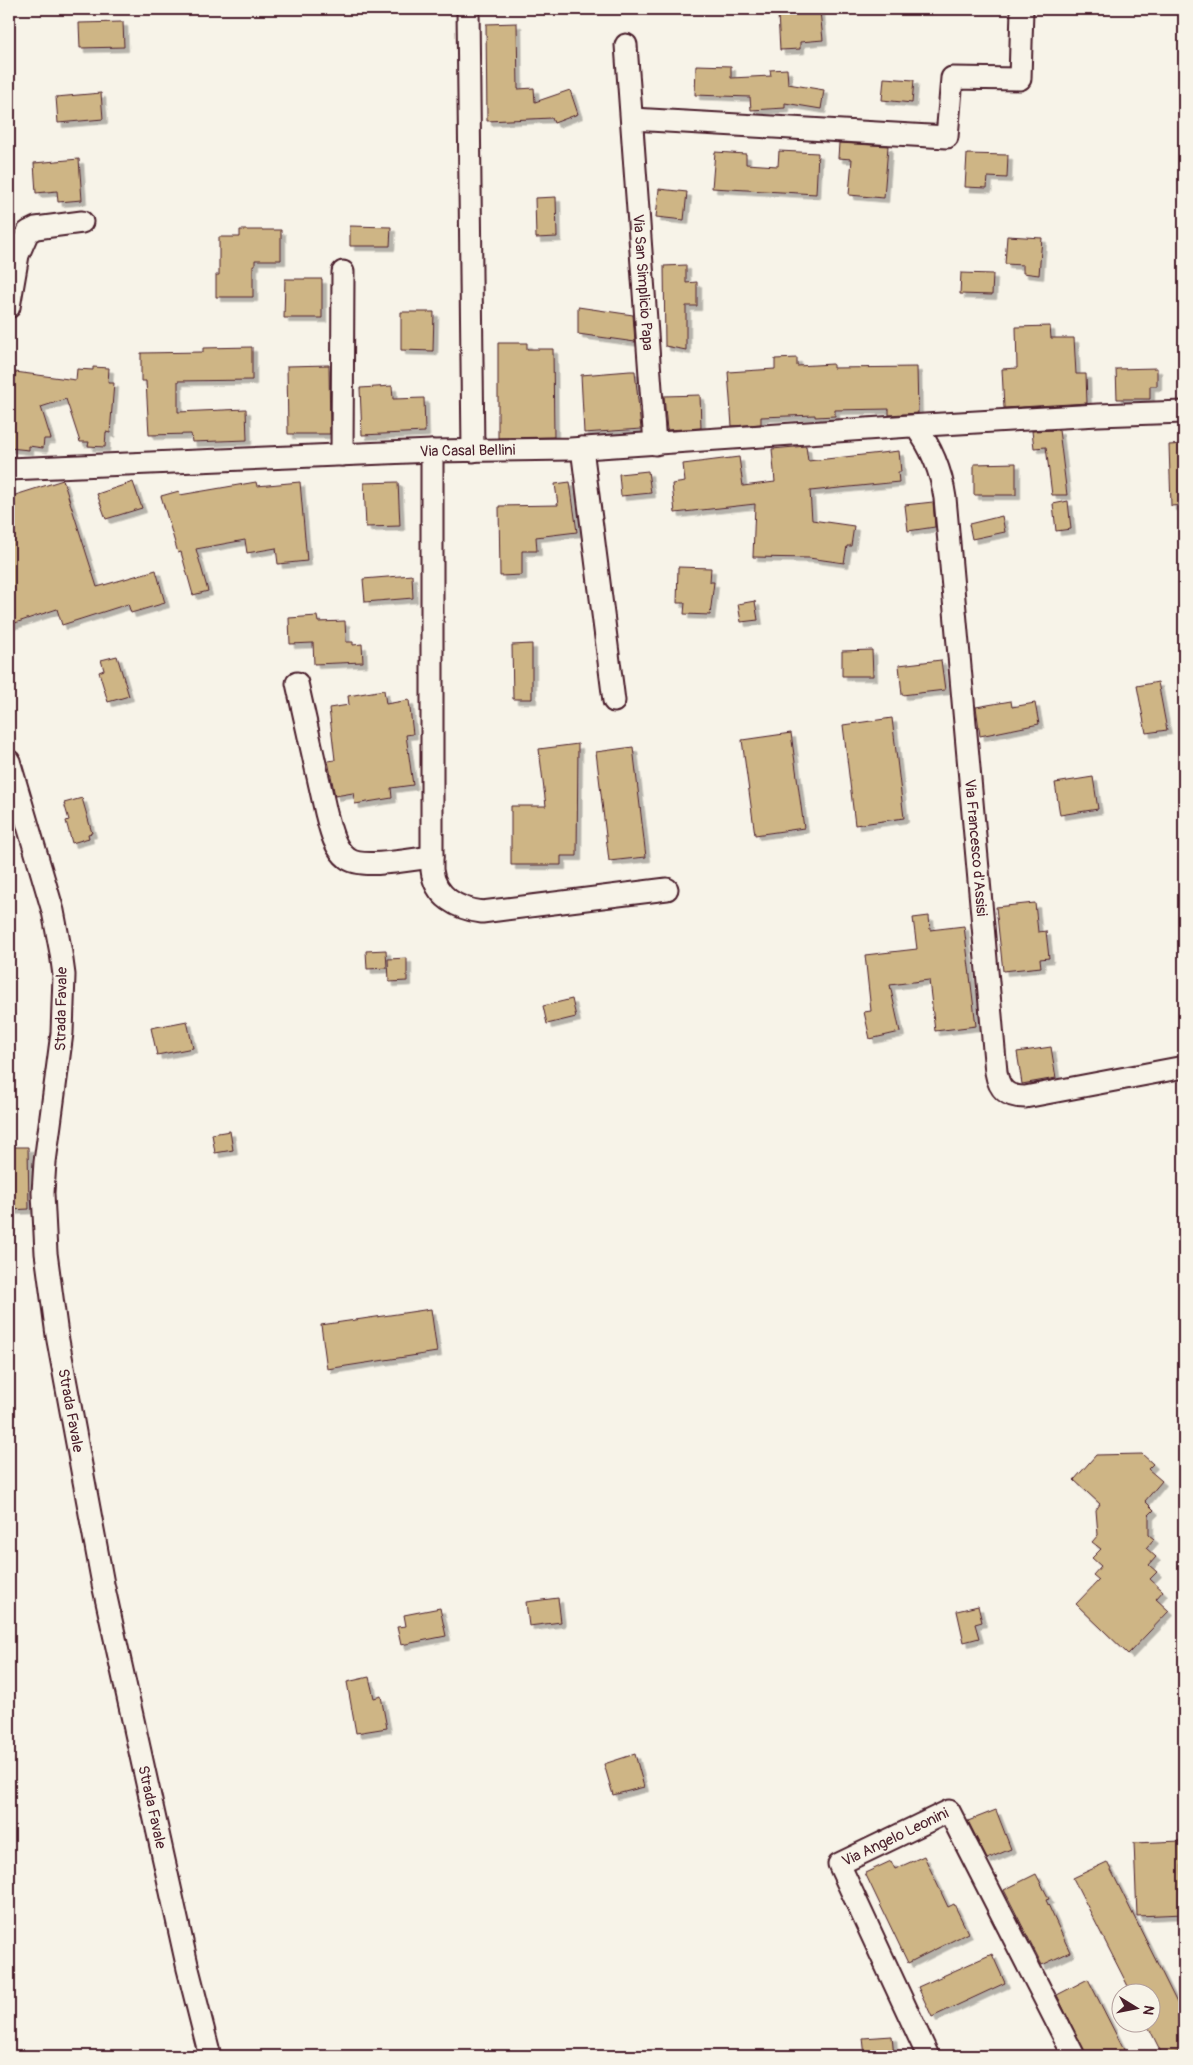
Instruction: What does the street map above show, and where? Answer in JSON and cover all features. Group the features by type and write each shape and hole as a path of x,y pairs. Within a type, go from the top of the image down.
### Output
{"street":[{"path":"468,9 473,450"},
{"path":"632,119 947,137 952,78 1020,79 1022,9"},
{"name":"Via San Simplicio Papa","path":"626,45 655,444"},
{"path":"9,307 18,255 28,232 36,228 82,222"},
{"path":"342,455 343,272"},
{"name":"Via Casal Bellini","path":"9,469 432,451 582,448 920,425 1184,412"},
{"name":"Via Francesco d'Assisi","path":"920,425 941,476 945,498 996,1072 999,1085 1006,1093 1025,1097 1184,1067"},
{"path":"582,448 614,701"},
{"path":"432,451 432,876 438,888 452,903 474,911 493,911 667,889"},
{"path":"297,683 326,813 332,833 343,854 352,861 365,863 432,857"},
{"name":"Strada Favale","path":"9,761 53,911 62,953 64,975 62,1033 43,1185 46,1253 56,1328 103,1584 182,1944 210,2056"},
{"name":"Via Angelo Leonini","path":"928,2056 838,1864 949,1811 1074,2056"}],"building":[{"path":"820,11 823,40 800,42 800,49 780,50 778,14"},
{"path":"123,22 124,47 80,48 79,23"},
{"path":"517,23 518,89 534,88 535,102 570,90 578,114 554,123 552,118 487,121 486,24"},
{"path":"696,65 731,66 731,78 771,76 770,70 787,69 788,84 824,90 821,109 785,103 785,108 751,110 750,97 695,95"},
{"path":"884,78 914,80 912,103 882,100"},
{"path":"101,93 103,119 58,123 56,97"},
{"path":"839,143 888,146 884,198 849,195 852,159 838,158"},
{"path":"779,151 818,153 816,194 712,188 715,152 746,154 746,164 778,166"},
{"path":"967,154 1008,155 1007,178 988,177 987,188 965,187"},
{"path":"79,159 82,200 58,202 57,191 36,193 34,163"},
{"path":"659,189 687,192 684,220 656,217"},
{"path":"556,197 557,237 536,238 535,198"},
{"path":"350,226 391,227 390,246 350,246"},
{"path":"240,230 281,230 281,260 255,260 255,265 253,265 253,297 216,297 216,275 219,275 219,237 240,237"},
{"path":"1007,236 1042,238 1039,275 1023,273 1023,265 1005,264"},
{"path":"686,265 686,283 697,282 697,306 686,306 686,350 665,346 664,266"},
{"path":"961,273 993,274 992,295 960,294"},
{"path":"285,279 322,279 322,318 284,318"},
{"path":"578,307 633,315 635,342 578,334"},
{"path":"401,312 434,312 433,351 401,350"},
{"path":"1050,326 1051,338 1074,338 1076,374 1086,374 1087,403 1004,408 1002,369 1017,368 1016,327"},
{"path":"498,343 527,343 527,349 553,349 554,437 498,438"},
{"path":"252,347 252,380 178,381 178,412 246,409 247,440 192,442 191,434 149,435 146,381 141,381 141,353 203,352 203,348"},
{"path":"797,358 797,366 833,364 833,368 917,367 918,413 889,415 889,409 835,410 835,416 761,417 761,424 732,426 728,372 775,369 775,359"},
{"path":"329,365 330,434 288,434 287,366"},
{"path":"93,367 109,368 108,383 114,383 110,433 106,432 105,447 88,446 89,442 80,442 66,399 41,407 51,439 44,439 43,448 29,446 29,450 9,448 10,377 15,378 15,372 76,380 77,369 93,370"},
{"path":"1157,368 1157,386 1150,386 1150,399 1117,399 1116,369"},
{"path":"635,371 641,429 584,433 581,375"},
{"path":"392,386 393,399 424,398 425,432 362,435 360,388"},
{"path":"700,395 701,428 667,430 664,396"},
{"path":"1059,430 1067,495 1052,495 1046,447 1034,448 1032,431"},
{"path":"1184,444 1184,505 1171,506 1169,445"},
{"path":"806,446 808,461 899,451 901,472 898,472 899,482 810,491 812,520 854,526 851,546 847,546 844,563 809,558 753,557 755,504 675,513 672,484 685,482 683,464 739,457 743,486 775,482 772,449"},
{"path":"1016,463 1016,495 974,495 974,464"},
{"path":"648,471 651,493 621,496 619,474"},
{"path":"63,480 97,587 156,570 165,603 131,613 128,604 62,625 57,609 9,625 9,497"},
{"path":"133,482 142,508 106,519 97,494"},
{"path":"256,482 257,486 300,482 307,561 278,564 276,548 247,553 245,540 196,549 208,591 193,595 181,552 178,553 161,496 179,491 180,495"},
{"path":"398,482 400,526 366,527 364,483"},
{"path":"570,482 577,532 536,537 537,551 522,551 522,575 500,576 499,506 558,505 555,484"},
{"path":"1068,501 1071,529 1056,531 1053,504"},
{"path":"933,502 935,527 908,531 905,505"},
{"path":"1002,516 1005,532 972,539 969,524"},
{"path":"678,567 711,568 710,582 714,582 710,615 684,614 685,603 677,603"},
{"path":"412,575 413,598 365,602 363,579"},
{"path":"755,601 758,620 741,622 738,604"},
{"path":"317,616 318,622 345,621 346,642 353,642 353,645 362,644 363,662 314,664 313,643 290,644 289,618"},
{"path":"532,644 532,699 513,699 512,645"},
{"path":"872,650 873,676 842,676 842,651"},
{"path":"117,656 129,696 108,702 99,672 104,670 101,660"},
{"path":"941,660 945,690 902,695 899,665"},
{"path":"1158,682 1167,730 1146,733 1137,686"},
{"path":"384,690 386,704 409,700 413,734 406,735 413,785 391,788 392,798 355,804 353,793 335,796 328,761 335,760 329,708 349,705 348,696"},
{"path":"1011,701 1012,707 1035,703 1039,724 980,736 976,707"},
{"path":"892,718 904,818 855,825 843,725"},
{"path":"791,733 804,828 755,835 742,740"},
{"path":"578,744 577,856 561,856 561,865 511,865 511,806 546,806 539,749"},
{"path":"633,747 646,857 609,861 596,752"},
{"path":"1093,777 1098,809 1060,815 1055,783"},
{"path":"82,798 92,833 88,834 89,838 72,843 66,821 69,820 64,803"},
{"path":"1035,903 1038,932 1046,931 1049,958 1040,959 1041,967 1003,971 996,907"},
{"path":"929,916 930,930 964,926 976,1026 935,1031 929,980 890,985 900,1032 870,1039 864,1012 871,1011 865,955 917,949 913,918"},
{"path":"386,950 387,968 367,969 366,951"},
{"path":"407,958 407,981 389,982 388,959"},
{"path":"572,999 576,1017 547,1024 543,1006"},
{"path":"187,1021 193,1048 157,1055 151,1028"},
{"path":"1051,1047 1056,1078 1022,1084 1017,1052"},
{"path":"230,1131 233,1150 215,1153 212,1134"},
{"path":"9,1147 28,1147 29,1209 9,1210"},
{"path":"431,1309 437,1352 327,1369 321,1325"},
{"path":"1142,1454 1153,1464 1148,1469 1162,1481 1145,1501 1154,1510 1149,1515 1149,1535 1154,1539 1146,1548 1156,1557 1149,1565 1157,1572 1150,1579 1163,1591 1156,1599 1169,1611 1128,1654 1076,1604 1099,1580 1093,1575 1101,1566 1092,1558 1101,1549 1092,1542 1098,1535 1096,1510 1100,1504 1074,1480 1096,1455"},
{"path":"558,1598 561,1622 529,1626 526,1602"},
{"path":"978,1606 982,1622 975,1624 979,1638 964,1642 957,1611"},
{"path":"440,1608 446,1636 401,1645 397,1627 406,1626 404,1615"},
{"path":"369,1677 374,1698 381,1696 387,1728 356,1733 347,1682"},
{"path":"635,1754 644,1787 613,1795 604,1764"},
{"path":"996,1810 1011,1849 987,1859 968,1821"},
{"path":"1181,1841 1184,1914 1137,1916 1134,1843"},
{"path":"924,1856 948,1907 954,1904 968,1933 908,1963 865,1873 891,1861 895,1869"},
{"path":"1107,1862 1184,2017 1184,2049 1169,2056 1163,2056 1151,2032 1160,2032 1160,1982 1126,1982 1073,1878"},
{"path":"1036,1874 1049,1899 1046,1900 1070,1952 1042,1965 1004,1890"},
{"path":"992,1954 1005,1983 932,2017 918,1987"},
{"path":"1088,1979 1110,2022 1110,2032 1115,2032 1127,2056 1086,2056 1057,1995"},
{"path":"892,2036 894,2056 865,2056 863,2038"}]}
